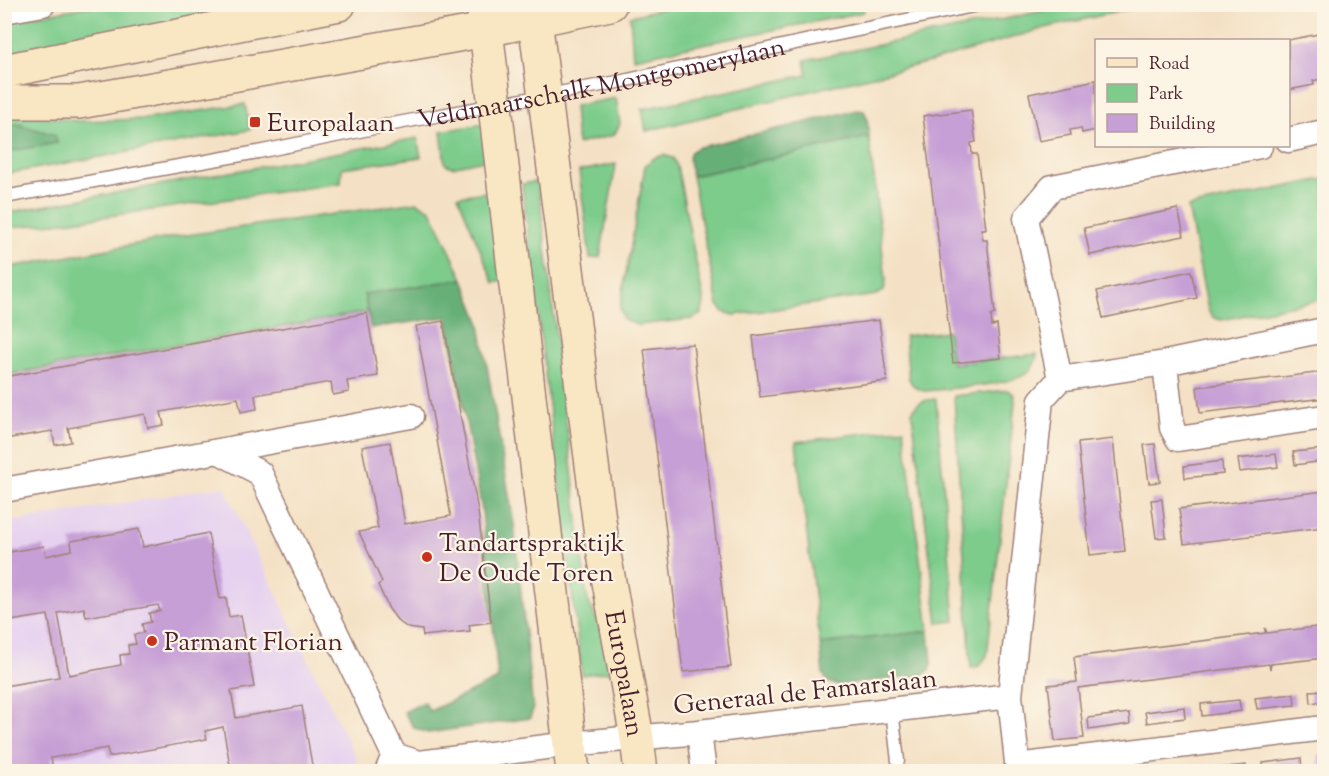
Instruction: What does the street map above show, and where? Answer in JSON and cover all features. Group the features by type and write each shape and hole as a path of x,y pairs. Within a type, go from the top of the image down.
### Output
{"main road":[{"path":"4,71 339,4"},
{"path":"4,102 79,102 484,17 610,4"},
{"name":"Europalaan","path":"534,12 602,543 641,771"},
{"path":"484,17 572,758"}],"street":[{"path":"4,11 43,4"},
{"path":"1290,140 1324,132"},
{"path":"1060,379 1026,218 1052,187 1255,147"},
{"path":"1324,330 1164,363 1060,379 1041,400 1010,696 1018,769 1324,728"},
{"path":"1164,363 1172,428 1178,439 1324,417"},
{"path":"4,490 411,416"},
{"path":"218,452 260,473 390,763"},
{"name":"Generaal de Famarslaan","path":"390,763 572,758 637,738 1010,696"},
{"path":"699,732 704,771"}],"lane":[{"name":"Veldmaarschalk Montgomerylaan","path":"4,197 258,152 494,104 623,81 983,4"},
{"path":"892,710 898,761"}],"shaded area":[{"name":"Parmant Florian","path":"224,486 357,760 354,771 5,772 5,523"}],"green space":[{"path":"682,4 862,4 864,12 633,58 630,16"},
{"path":"1077,4 1148,5 1045,28 930,62 646,131 642,109 807,75 805,60"},
{"path":"97,5 294,5 5,57 5,21"},
{"path":"616,98 620,124 614,135 577,144 574,106"},
{"path":"245,104 250,130 5,174 5,152 57,143 55,135 17,124 5,123 5,111 78,121 146,119"},
{"path":"857,110 864,111 867,117 869,137 692,176 690,153 696,148"},
{"path":"5,123 17,124 55,135 57,143 5,152"},
{"path":"484,124 488,159 452,167 445,164 441,131"},
{"path":"869,137 886,281 884,291 876,295 734,315 724,312 718,305 692,176"},
{"path":"417,138 421,157 342,168 341,183 73,221 5,228 5,213"},
{"path":"664,155 673,158 677,166 704,303 701,314 692,319 637,325 624,320 620,308 645,166 654,158"},
{"path":"616,164 600,257 590,258 579,171"},
{"path":"1324,179 1324,299 1221,320 1212,317 1208,310 1188,207"},
{"path":"538,181 587,598 595,616 614,646 620,670 582,675 522,184"},
{"path":"492,191 503,281 494,283 458,196"},
{"path":"417,202 431,210 463,279 365,294 367,312 5,375 5,268 180,236"},
{"path":"463,279 479,319 514,524 533,710 530,718 428,733 414,728 404,712 424,702 430,711 498,679 482,510 447,317 371,328 364,294"},
{"path":"948,331 952,364 1037,354 1035,363 1026,374 1006,381 924,391 914,387 909,379 905,336"},
{"path":"1008,390 1014,395 1015,402 987,656 979,666 971,668 954,396"},
{"path":"936,399 955,621 938,623 912,412 922,402"},
{"path":"904,428 929,631 820,644 796,442"},
{"path":"929,631 932,662 930,670 922,675 838,685 828,682 823,674 820,644"}],"building":[{"path":"1324,33 1324,78 1313,81 1314,85 1290,90 1290,40"},
{"path":"1095,80 1095,130 1082,133 1081,128 1070,130 1071,135 1039,141 1029,94"},
{"path":"971,110 976,142 971,143 972,154 977,154 986,229 981,229 983,240 987,240 995,314 991,315 992,326 997,325 1001,358 953,363 923,116"},
{"path":"1178,209 1184,236 1090,255 1084,228"},
{"path":"1191,271 1197,298 1103,318 1097,291"},
{"path":"367,313 378,376 347,381 349,392 333,395 331,382 255,395 257,409 241,412 238,398 161,412 164,425 148,428 145,414 68,428 71,442 55,445 52,431 4,439 4,377"},
{"path":"879,320 887,381 760,397 753,336"},
{"name":"Tandartspraktijk De Oude Toren","path":"443,321 478,511 491,622 469,625 470,631 423,636 422,630 408,628 398,621 389,609 378,585 382,582 359,532 378,528 362,447 390,442 405,524 451,516 416,326"},
{"path":"693,344 731,667 683,672 644,349"},
{"path":"1324,372 1324,398 1200,413 1197,387"},
{"path":"1113,439 1125,551 1090,555 1078,443"},
{"path":"1155,444 1160,482 1149,483 1144,445"},
{"path":"1324,449 1324,461 1295,465 1293,452"},
{"path":"1276,454 1278,467 1240,472 1238,459"},
{"path":"1222,461 1223,474 1185,478 1184,466"},
{"path":"1324,491 1324,527 1184,544 1179,509"},
{"path":"1162,499 1166,537 1156,538 1151,500"},
{"path":"139,529 143,547 208,533 220,599 226,598 229,617 241,615 254,687 231,691 236,718 302,706 313,771 231,771 223,727 205,731 207,739 109,757 107,748 51,758 53,771 4,771 4,686 59,677 48,615 4,622 4,553 44,546 46,556 72,550 71,541","holes":["158,605 160,611 149,613 151,622 142,624 144,633 134,635 136,644 128,645 129,654 120,655 121,665 69,675 58,613 84,608 86,617"]},
{"path":"1324,626 1324,658 1271,664 1270,669 1269,664 1078,688 1084,738 1055,741 1048,685 1077,682 1074,657 1265,633 1265,628 1267,633"},
{"path":"1324,690 1324,701 1311,703 1310,691"},
{"path":"1294,694 1295,705 1257,709 1255,698"},
{"path":"1239,700 1241,711 1202,716 1201,704"},
{"path":"1184,707 1185,718 1147,723 1145,712"},
{"path":"1129,713 1130,724 1089,730 1088,718"},
{"path":"1324,755 1324,767 1319,767 1318,756"},
{"path":"1301,758 1302,770 1264,771 1263,763"},
{"path":"1246,765 1247,771 1209,771 1209,769"}],"place":[{"name":"Europalaan","path":"255,122"},
{"name":"Tandartspraktijk De Oude Toren","path":"427,557"},
{"name":"Parmant Florian","path":"152,641"}]}
